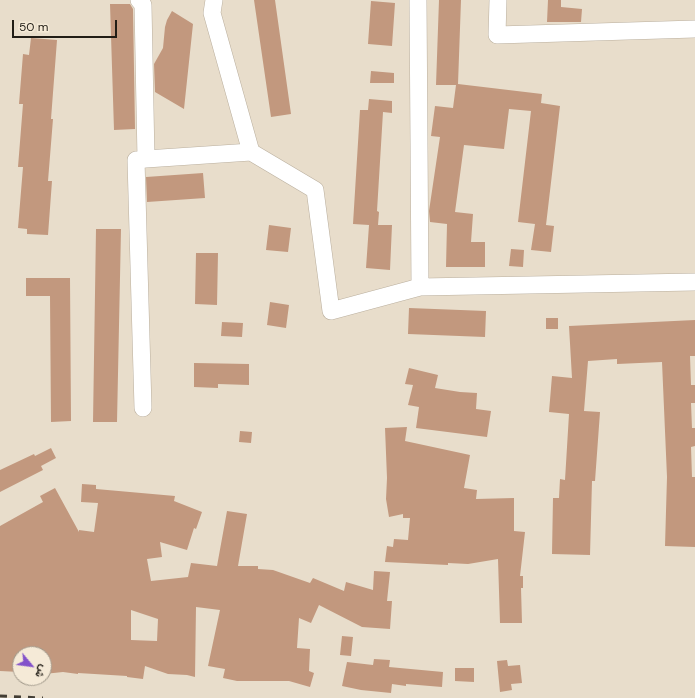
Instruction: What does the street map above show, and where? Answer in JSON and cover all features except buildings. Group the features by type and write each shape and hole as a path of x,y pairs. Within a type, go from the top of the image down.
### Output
{"street":[{"path":"139,0 143,5 146,158"},
{"path":"214,0 212,13 251,152"},
{"path":"418,0 420,287"},
{"path":"498,0 497,35 695,29"},
{"path":"143,408 136,160 146,158 251,152 315,190 330,311 420,287 695,282"}],"railway":[{"path":"0,696 43,698"}]}
